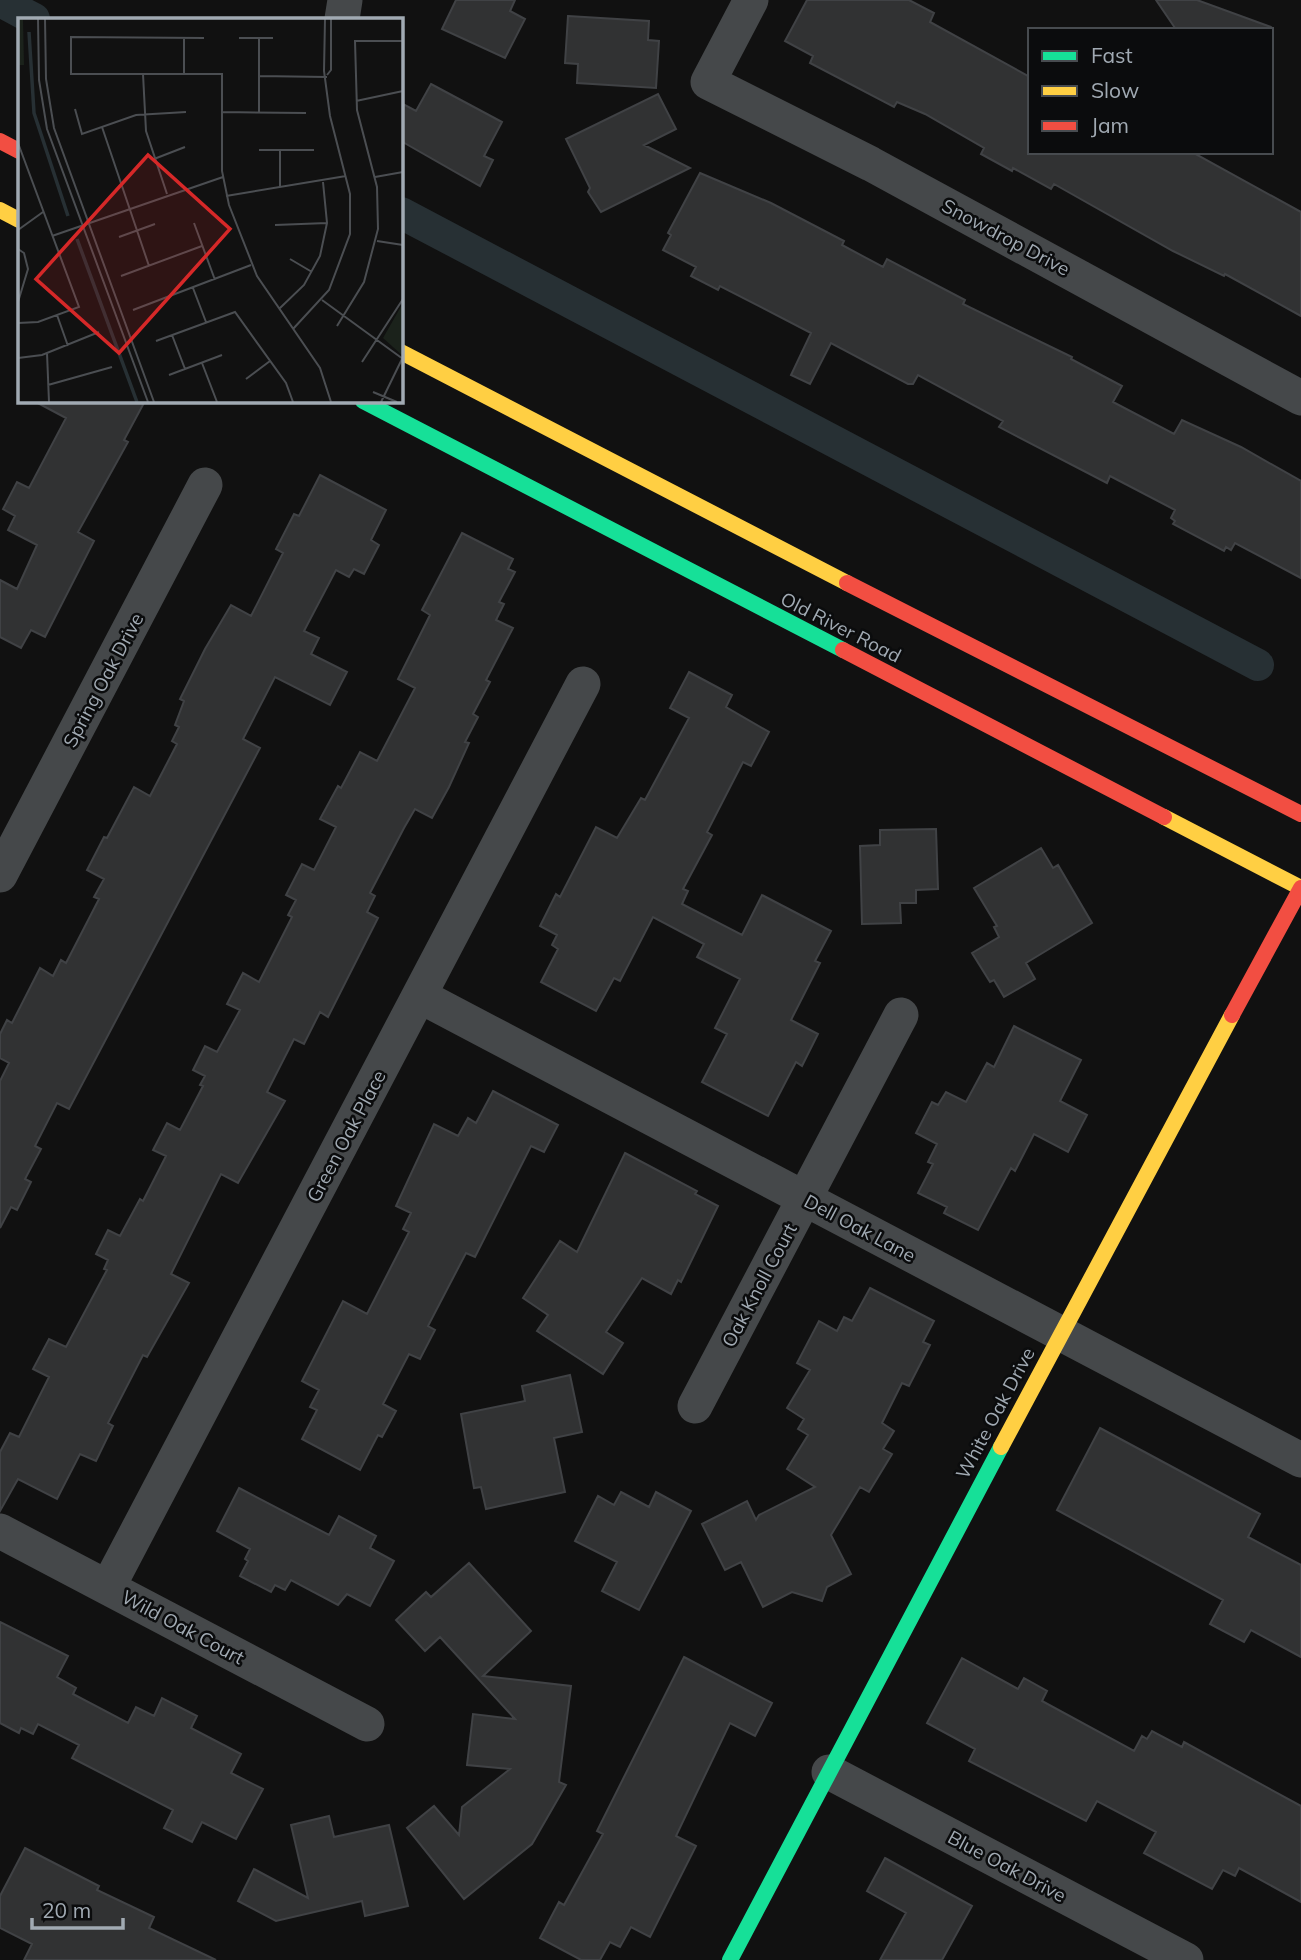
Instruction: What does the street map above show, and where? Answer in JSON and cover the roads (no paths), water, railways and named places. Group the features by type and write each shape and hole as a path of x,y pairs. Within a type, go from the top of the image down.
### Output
{"main road":[{"path":"0,141 18,150"},
{"path":"0,210 18,219"},
{"path":"402,353 657,487 1301,814"},
{"name":"Old River Road","path":"365,402 1301,888"},
{"name":"White Oak Drive","path":"730,1960 1061,1333 1301,888"}],"street":[{"path":"342,18 345,0"},
{"name":"Snowdrop Drive","path":"751,0 708,82 872,164 1301,398"},
{"name":"Spring Oak Drive","path":"0,875 205,485"},
{"name":"Green Oak Place","path":"108,1587 583,684"},
{"name":"Dell Oak Lane","path":"420,996 1301,1460"},
{"name":"Oak Knoll Court","path":"695,1406 901,1015"},
{"name":"Wild Oak Court","path":"0,1531 367,1724"},
{"name":"Blue Oak Drive","path":"829,1772 1186,1960"}],"waterway":[{"path":"0,1 32,18"},
{"path":"402,214 1258,665"}]}
